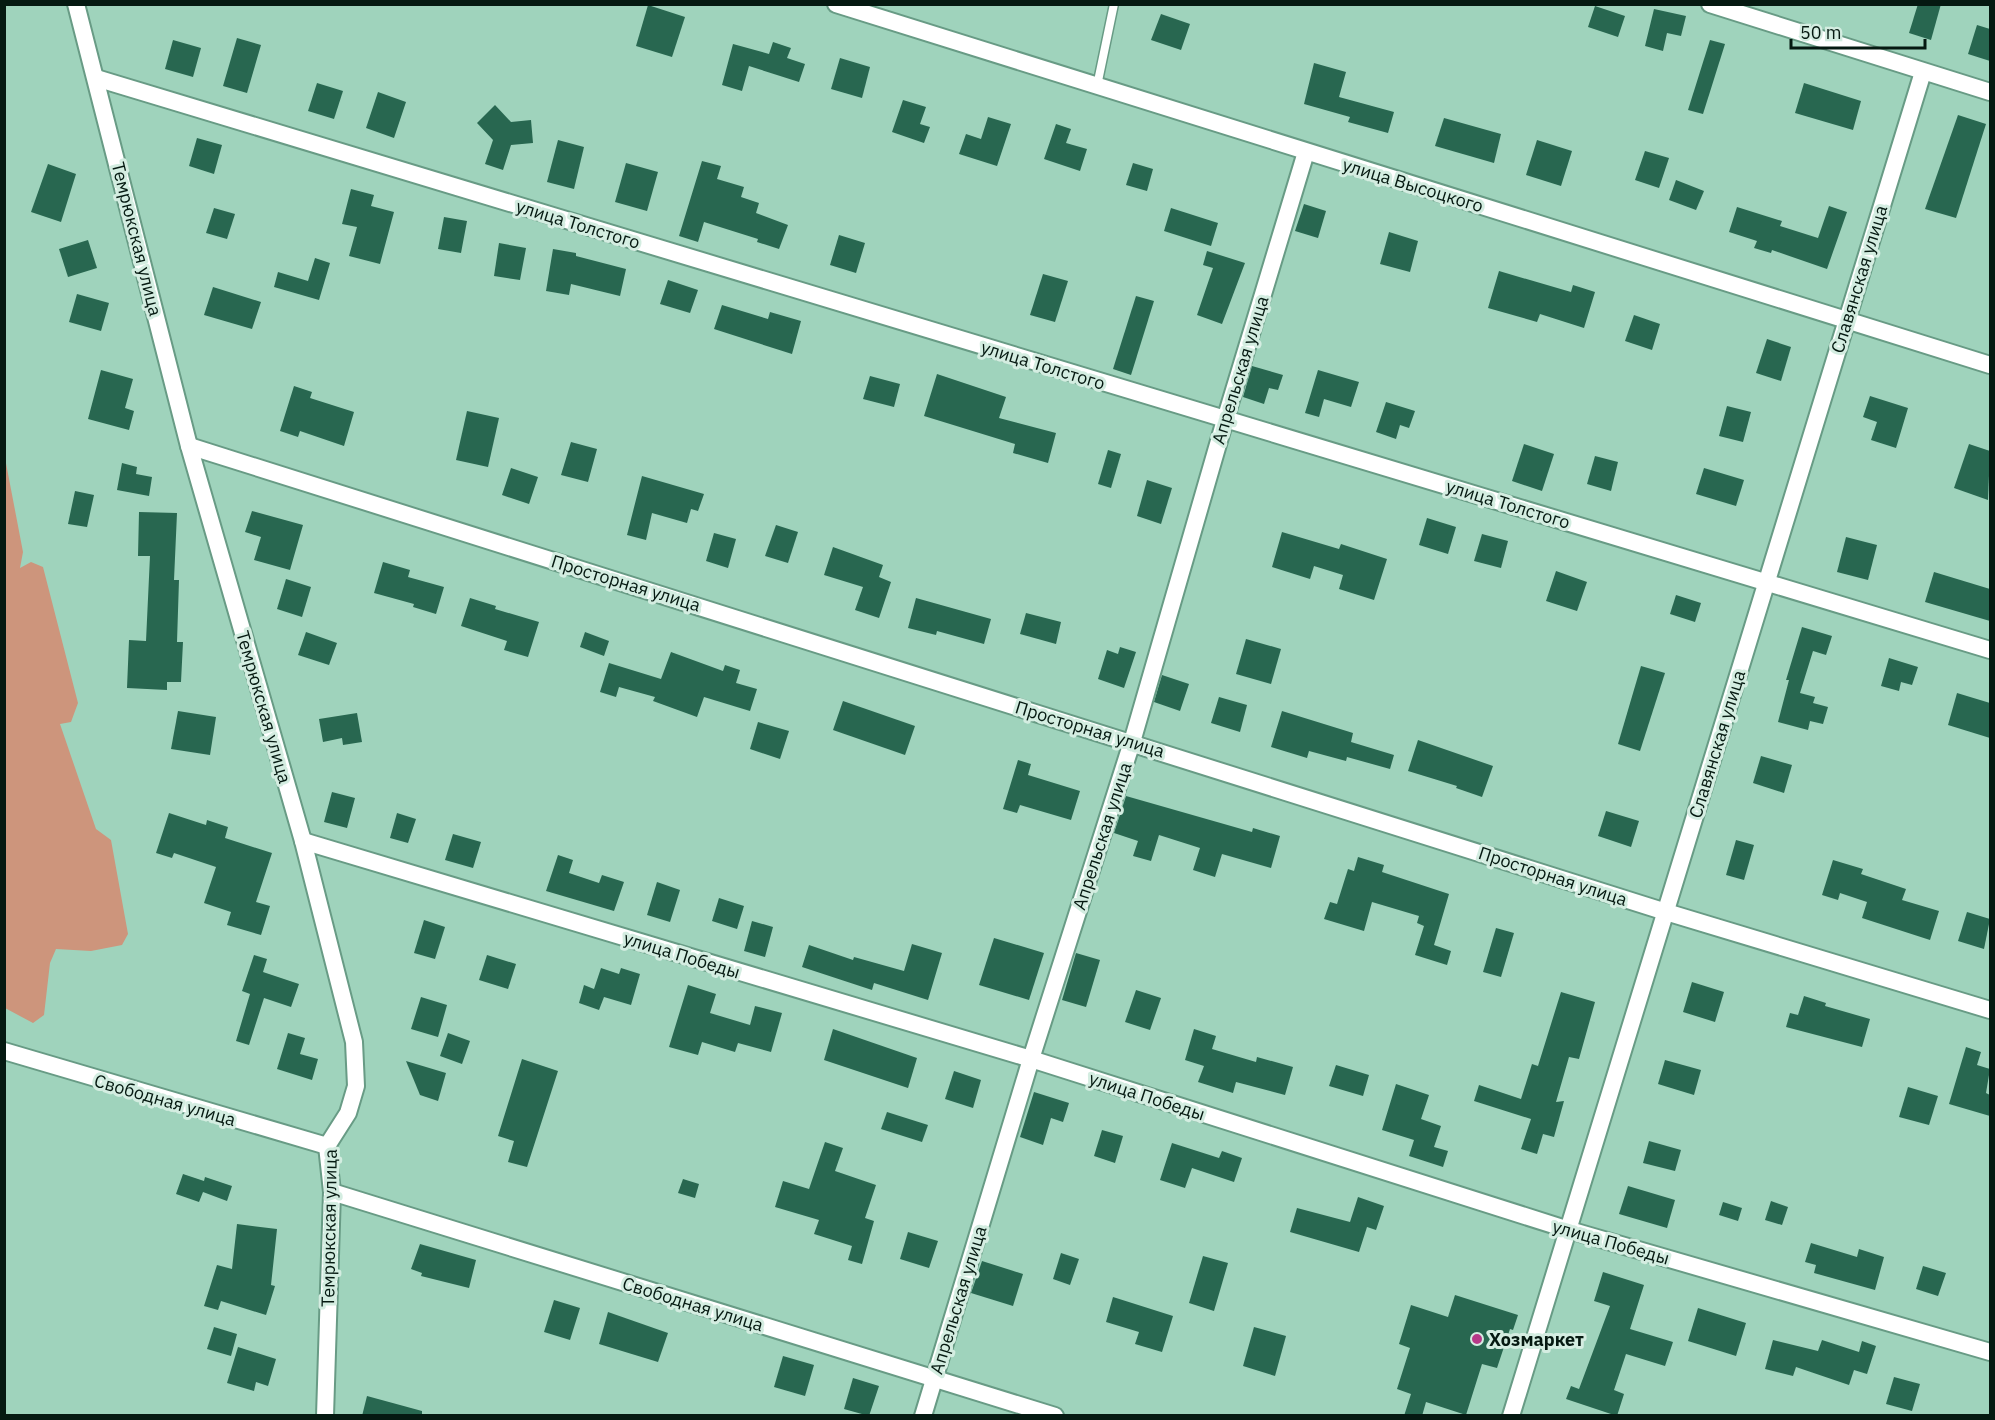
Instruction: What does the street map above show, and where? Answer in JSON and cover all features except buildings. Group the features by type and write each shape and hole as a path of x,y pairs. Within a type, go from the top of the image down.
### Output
{"street":[{"name":"Темрюкская улица","path":"76,4 189,446 303,841 346,1004 357,1062 356,1086 348,1113 327,1146 332,1192 325,1416"},
{"name":"улица Высоцкого","path":"836,4 1990,365"},
{"path":"1710,4 1990,92"},
{"name":"Славянская улица","path":"1510,1416 1923,72"},
{"name":"улица Толстого","path":"96,78 1990,650"},
{"name":"Апрельская улица","path":"923,1416 1031,1059 1132,742 1224,420 1306,152"},
{"name":"Просторная улица","path":"189,446 1666,912 1990,1010"},
{"name":"улица Победы","path":"303,841 1031,1059 1566,1229 1990,1352"},
{"name":"Свободная улица","path":"4,1051 38,1064 327,1146"},
{"name":"Свободная улица","path":"332,1192 1055,1416"}],"lane":[{"path":"1097,86 1114,4"}],"shaded area":[{"path":"5,458 23,552 20,568 31,562 43,567 78,703 71,722 60,724 96,829 111,840 128,934 122,945 91,951 56,949 50,963 44,1015 33,1023 5,1008"}],"place":[{"name":"Хозмаркет","path":"1477,1339"}]}
